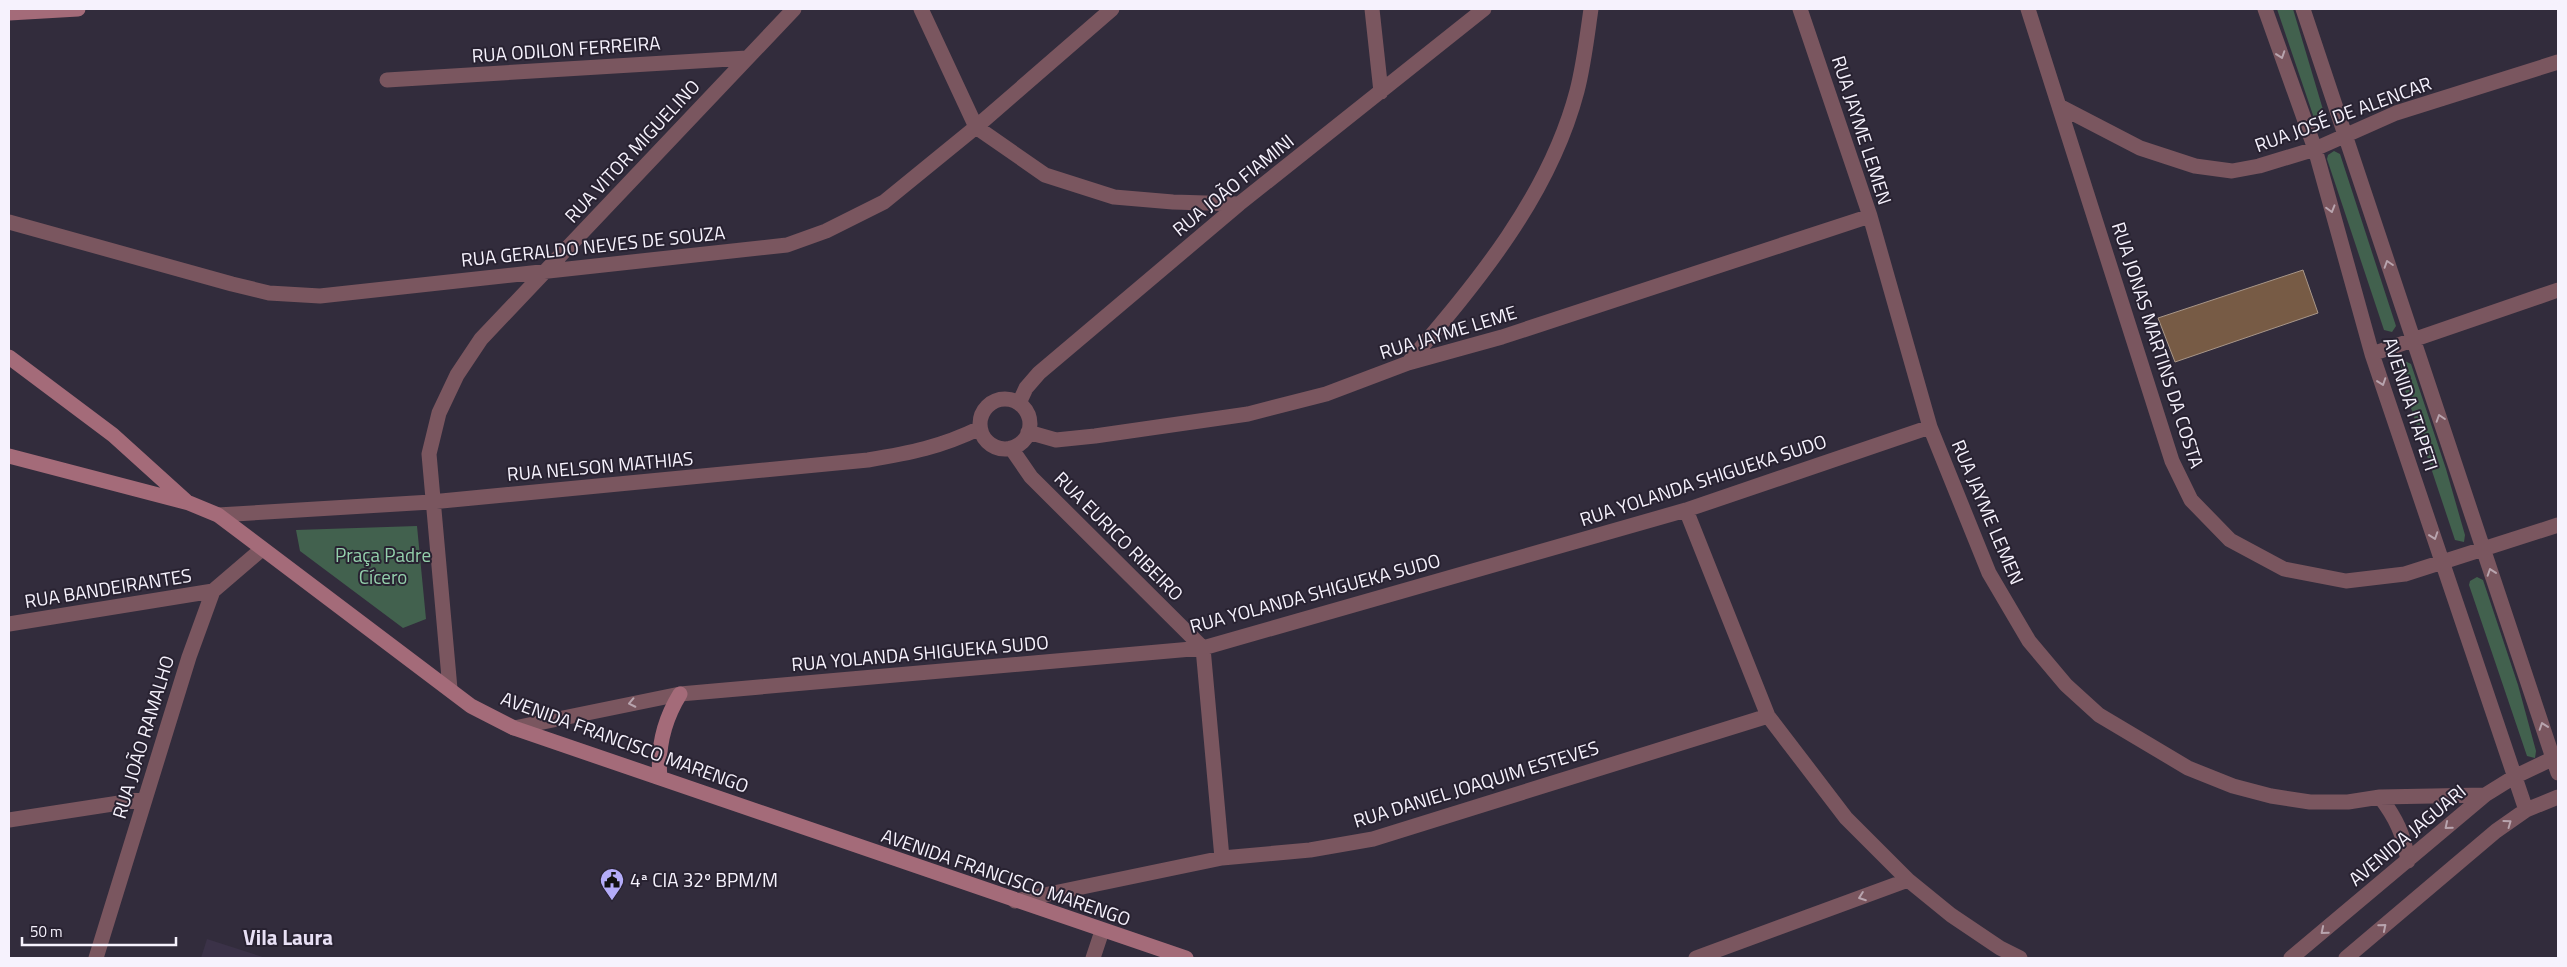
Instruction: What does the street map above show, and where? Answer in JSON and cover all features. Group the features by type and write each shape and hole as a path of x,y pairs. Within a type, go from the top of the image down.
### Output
{"main road":[{"path":"9,13 78,9"},
{"path":"9,358 113,435 190,503"},
{"name":"AVENIDA FRANCISCO MARENGO","path":"9,456 190,503 218,515 471,706 514,728 1102,931 1186,958"},
{"path":"660,778 658,756 661,740 671,708 680,694"}],"street":[{"name":"RUA VITOR MIGUELINO","path":"450,689 431,502 429,454 439,413 456,375 480,339 794,9"},
{"path":"921,9 976,127 1045,175 1114,197 1173,202 1239,204"},
{"name":"RUA GERALDO NEVES DE SOUZA","path":"9,222 98,248 269,293 320,296 787,245 826,231 884,202 976,127 1112,9"},
{"path":"1372,9 1381,92"},
{"name":"RUA JOÃO FIAMINI","path":"1018,402 1026,388 1039,373 1239,204 1484,9"},
{"path":"1408,363 1471,288 1516,225 1557,148 1577,91 1591,9"},
{"name":"RUA JAYME LEMEN","path":"1800,9 1870,216 1930,427 1989,573 2029,641 2066,685 2099,715 2188,768 2233,786 2271,796 2310,802 2348,802 2380,797 2486,795"},
{"name":"RUA JONAS MARTINS DA COSTA","path":"2028,9 2172,461 2191,500 2230,540 2284,568 2346,581 2405,574 2558,525"},
{"name":"AVENIDA ITAPETI","path":"2265,9 2315,149 2372,354 2526,810"},
{"name":"AVENIDA ITAPETI","path":"2303,9 2484,550 2556,757 2558,772"},
{"name":"RUA ODILON FERREIRA","path":"387,80 747,58"},
{"name":"RUA JOSÉ DE ALENCAR","path":"2059,106 2140,148 2195,166 2232,171 2259,166 2315,149 2345,134 2396,114 2558,62"},
{"name":"RUA JAYME LEME","path":"1028,432 1056,440 1248,414 1326,394 1408,363 1502,337 1870,216"},
{"path":"2372,354 2413,338 2558,290"},
{"path":"1003,399 1018,402 1028,416 1028,432 1018,445 1011,448 995,447 988,442 980,428 980,420 988,405 1003,399"},
{"name":"RUA YOLANDA SHIGUEKA SUDO","path":"514,728 680,694 1203,648 1686,510 1930,427"},
{"name":"RUA NELSON MATHIAS","path":"218,515 431,502 868,460 917,452 949,443 980,428"},
{"name":"RUA EURICO RIBEIRO","path":"1011,448 1031,477 1203,648"},
{"path":"1686,510 1768,716 1846,818 1908,880 1951,915 2000,948 2020,958"},
{"name":"RUA JOÃO RAMALHO","path":"96,958 189,657 213,591 262,549"},
{"name":"RUA BANDEIRANTES","path":"9,624 213,591"},
{"path":"1203,648 1222,858"},
{"name":"RUA DANIEL JOAQUIM ESTEVES","path":"1015,901 1222,858 1310,850 1374,838 1768,716"},
{"name":"AVENIDA JAGUARI","path":"2291,958 2486,795 2514,777 2556,757"},
{"path":"2380,797 2398,823 2405,840 2408,861"},
{"path":"2346,958 2496,832 2526,810 2558,797"},
{"path":"9,820 145,799"},
{"path":"1696,958 1908,880"},
{"path":"1093,958 1102,931"}],"shaded area":[{"path":"207,939 266,958 201,958"}],"green space":[{"path":"2277,9 2293,9 2324,113 2323,120 2314,118"},
{"path":"2334,151 2340,154 2396,326 2392,332 2384,330 2327,159 2328,155"},
{"path":"2405,361 2411,364 2446,469 2465,535 2464,542 2455,540 2398,369 2399,365"},
{"name":"Praça Padre Cícero","path":"417,526 426,619 403,628 300,551 296,530"},
{"path":"2477,577 2483,580 2518,685 2536,751 2535,758 2527,756 2469,585 2470,581"}],"building":[{"path":"2303,270 2318,313 2175,362 2158,318"}],"place":[{"name":"4ª CIA 32º BPM/M","path":"612,901"}],"district":[{"name":"Vila Laura","path":"288,938"}]}
